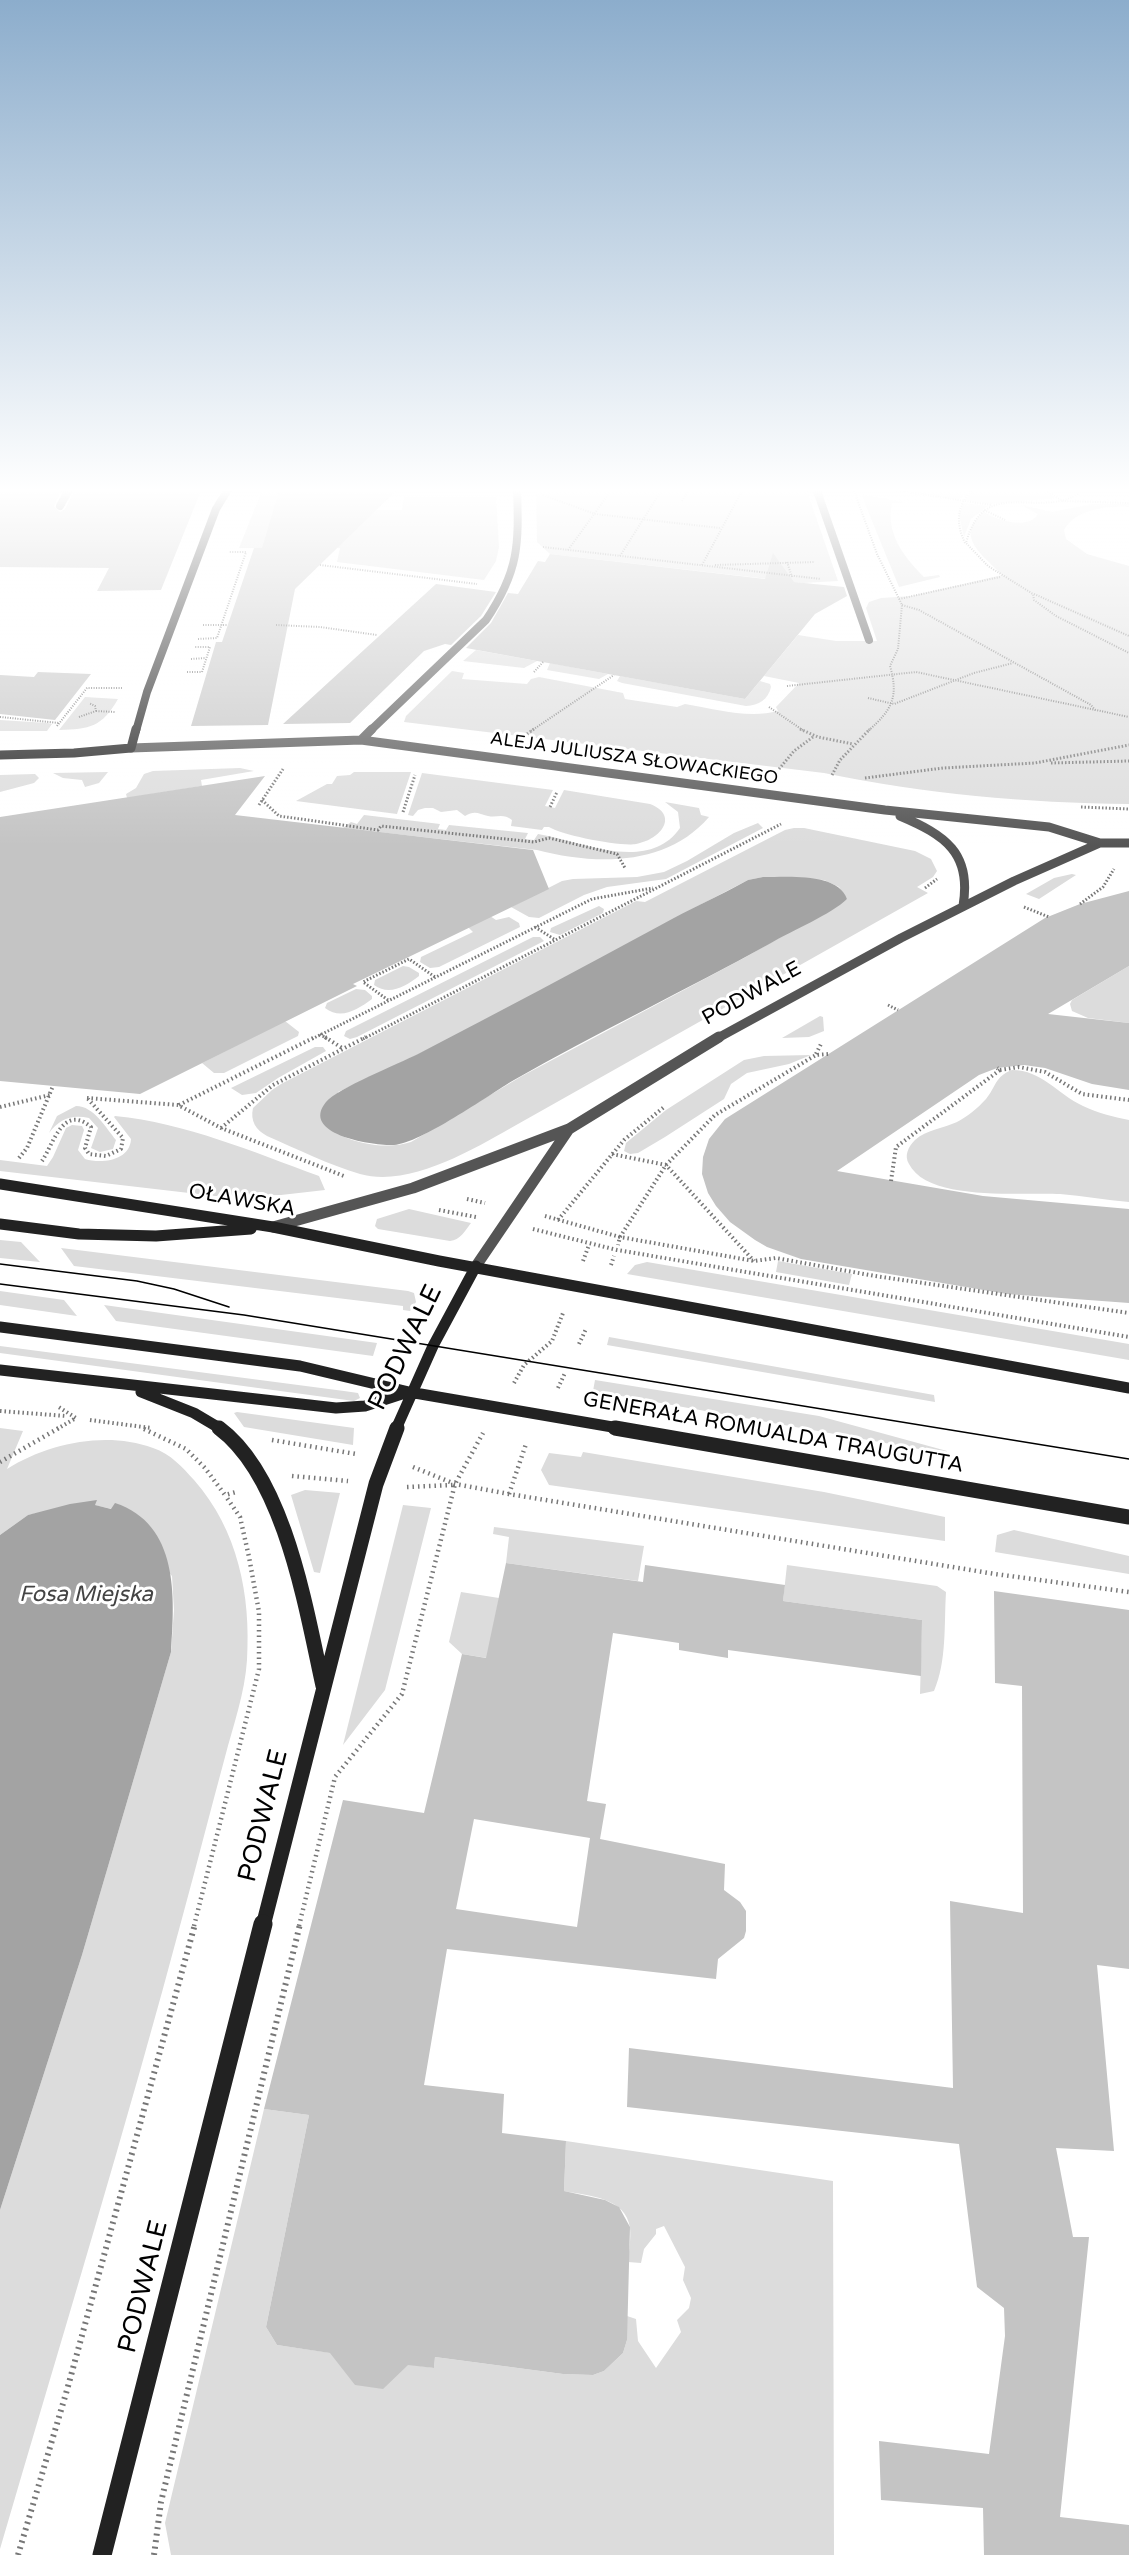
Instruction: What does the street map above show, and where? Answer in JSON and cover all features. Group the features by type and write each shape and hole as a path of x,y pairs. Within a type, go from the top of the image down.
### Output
{"main road":[{"path":"0,755 74,753 130,747 147,692 179,607"},
{"name":"OŁAWSKA","path":"0,1184 273,1227 439,1261 476,1266"},
{"path":"0,1224 79,1234 156,1236 273,1227"},
{"path":"476,1266 1129,1388"},
{"name":"PODWALE","path":"102,2555 376,1484 409,1392 476,1266"},
{"name":"GENERAŁA ROMUALDA TRAUGUTTA","path":"0,1327 300,1366 409,1392 1129,1517"},
{"path":"0,1370 336,1408 365,1406 409,1392"},
{"path":"123,1385 208,1421 223,1431 247,1459 272,1498 287,1539 324,1688"}],"street":[{"path":"361,740 486,620 495,607"},
{"path":"858,607 869,640"},
{"name":"ALEJA JULIUSZA SŁOWACKIEGO","path":"130,747 361,740 885,810 1049,827 1100,843 1129,843"},
{"path":"885,810 936,832 955,849 962,864 967,890 963,906"},
{"name":"PODWALE","path":"273,1227 413,1188 568,1129 727,1032 963,906 1100,843"},
{"name":"PODWALE","path":"476,1266 504,1222 531,1190 568,1129"}],"path":[{"path":"198,639 217,638 227,607"},
{"path":"830,781 841,756 888,713 894,704 894,674 890,666 898,649 902,607"},
{"path":"910,607 919,610 1091,705 1095,711"},
{"path":"1044,607 1056,616 1129,652"},
{"path":"1063,607 1129,636"},
{"path":"203,625 228,625"},
{"path":"276,625 320,627 377,635"},
{"path":"187,672 202,672 210,647 195,647"},
{"path":"192,658 206,658"},
{"path":"534,672 543,662"},
{"path":"868,698 894,704 956,680 1014,663"},
{"path":"787,686 916,672 1129,717"},
{"path":"526,735 614,675"},
{"path":"54,730 87,688 131,688"},
{"path":"89,703 95,706 96,711"},
{"path":"768,707 782,720 813,737 853,744"},
{"path":"79,717 96,711 116,712"},
{"path":"0,717 59,723"},
{"path":"774,774 794,751 813,737"},
{"path":"1035,763 1127,746 1129,751"},
{"path":"860,778 943,768 1129,761"},
{"path":"258,805 286,763"},
{"path":"403,812 418,768"},
{"path":"550,807 554,798"},
{"path":"262,800 279,816 345,826 378,830 381,826 534,842 549,838 617,854 621,857 625,868"},
{"path":"222,1128 273,1085 784,822"},
{"path":"1080,904 1103,887 1114,868"},
{"path":"178,1105 592,899 657,888"},
{"path":"1026,908 1048,917"},
{"path":"534,927 555,940"},
{"path":"388,1000 363,982 409,959 435,977"},
{"path":"888,1005 898,1010"},
{"path":"320,1034 342,1048"},
{"path":"816,1055 821,1044"},
{"path":"618,1245 620,1237 666,1165 715,1115 816,1055 828,1054"},
{"path":"891,1181 896,1147 999,1069 1019,1067 1045,1072 1082,1094 1129,1100"},
{"path":"24,1154 53,1086"},
{"path":"0,1107 51,1095"},
{"path":"38,1165 47,1155 60,1127 72,1121 82,1121 91,1127 85,1148 89,1154 109,1156 121,1149 124,1144 123,1138 87,1098 178,1105 222,1128 348,1178"},
{"path":"558,1220 624,1140 666,1105"},
{"path":"612,1154 666,1165 754,1261"},
{"path":"467,1199 489,1204"},
{"path":"441,1210 476,1217"},
{"path":"539,1215 620,1237 754,1261 776,1258 1129,1313"},
{"path":"529,1228 574,1238 589,1245 1129,1337"},
{"path":"580,1266 589,1245"},
{"path":"516,1379 524,1365 552,1341 558,1324"},
{"path":"579,1344 586,1329"},
{"path":"558,1389 565,1373"},
{"path":"0,1411 66,1416"},
{"path":"0,1462 76,1418"},
{"path":"18,2555 67,2390 190,1942 259,1670 259,1612 240,1517 205,1468 186,1449 143,1428 90,1420"},
{"path":"154,2555 161,2502 335,1777 402,1694 455,1484 481,1438"},
{"path":"265,1439 357,1454"},
{"path":"509,1494 526,1444"},
{"path":"406,1464 455,1484 509,1494 995,1574 1129,1592"},
{"path":"288,1476 298,1475 350,1481"},
{"path":"400,1488 455,1484"},
{"path":"225,1495 239,1491"}],"shaded area":[{"path":"1129,607 1129,804 1052,802 938,792 824,773 404,722 406,716 452,671 464,673 462,679 527,684 531,679 539,677 623,693 625,699 677,707 685,704 743,714 778,711 776,707 799,683 764,676 798,635 836,641 877,641 866,608"},
{"path":"476,650 537,661 524,668 463,661"},
{"path":"550,663 608,674 599,679 547,670"},
{"path":"620,676 745,699 760,681 770,684 771,687 768,695 762,701 746,706 622,683 617,681"},
{"path":"85,697 118,699 106,716 94,725 79,729 59,730"},
{"path":"0,720 52,724 47,731 0,731"},
{"path":"240,768 254,771 201,780 202,786 127,798 126,794 136,788 144,774 153,771"},
{"path":"108,772 99,783 85,787 82,780 63,778 53,773"},
{"path":"354,772 411,772 397,814 296,801 327,784 332,784 337,776 350,775"},
{"path":"422,773 553,790 545,806 555,808 564,790 650,804 664,814 664,826 660,832 645,841 628,844 578,837 549,827 544,827 542,830 511,826 512,820 506,817 474,813 465,816 457,810 441,812 433,808 425,808 418,810 413,816 408,815"},
{"path":"35,774 39,778 34,783 0,792 0,775"},
{"path":"665,802 699,808 701,815 709,817 692,833 672,845 629,858 582,858 537,850 343,828 351,822 357,824 364,815 440,824 438,829 446,830 449,825 528,833 525,839 534,840 538,834 613,851 632,852 650,849 666,842 680,828 678,812"},
{"path":"758,823 763,828 666,879 607,887 584,895 539,918 529,917 511,907 562,881 637,877 664,872 734,833"},
{"path":"804,828 915,851 931,859 937,871 933,877 917,887 928,893 501,1134 463,1154 421,1171 380,1177 360,1174 267,1136 255,1125 252,1117 253,1108 281,1084 636,901 645,902 785,830","holes":["763,877 824,880 839,887 847,899 744,958 522,1076 411,1142 376,1145 342,1136 338,1092 494,1016 748,880"]},
{"path":"1076,875 1039,899 1026,894 1054,878"},
{"path":"599,906 604,909 603,913 560,935 550,932 551,928"},
{"path":"490,916 496,920 509,917 519,923 520,927 439,967 430,968 420,962 421,957 473,932 468,927"},
{"path":"533,937 540,937 544,941 357,1037 350,1039 344,1036 346,1031"},
{"path":"403,966 419,973 419,976 397,989 385,990 374,985 375,980"},
{"path":"1129,966 1129,1023 1088,1018 1072,1011 1070,1004 1072,1000"},
{"path":"356,989 365,990 372,996 372,999 349,1012 331,1012 325,1008 327,1003"},
{"path":"820,1016 823,1017 824,1031 809,1037 782,1038"},
{"path":"285,1021 299,1032 298,1036 224,1073 214,1073 202,1063"},
{"path":"315,1047 323,1047 326,1051 256,1093 242,1095 231,1088"},
{"path":"811,1055 789,1064 747,1073 731,1084 724,1099 665,1137 638,1153 630,1154 624,1151 626,1143 666,1110 744,1060 764,1056"},
{"path":"1012,1070 1023,1071 1041,1078 1074,1101 1089,1108 1106,1115 1129,1120 1129,1202 1060,1194 1001,1194 955,1190 919,1176 907,1158 913,1143 924,1134 969,1115 986,1099 1002,1075"},
{"path":"76,1106 88,1110 99,1118 116,1140 113,1149 100,1152 91,1148 98,1128 89,1118 66,1119 57,1124 49,1133 57,1116"},
{"path":"115,1116 168,1125 244,1148 319,1176 325,1190 281,1195 215,1196 0,1171 0,1160 47,1166 66,1128 72,1125 82,1126 84,1130 78,1150 85,1159 106,1161 114,1159 126,1152 131,1139"},
{"path":"409,1209 471,1223 459,1237 450,1241 378,1229 375,1226 377,1219"},
{"path":"0,1240 21,1242 40,1262 0,1258"},
{"path":"61,1248 408,1291 414,1293 416,1302 410,1311 403,1310 403,1306 74,1266"},
{"path":"778,1261 852,1274 849,1285 776,1272"},
{"path":"647,1262 1129,1344 1129,1360 627,1274 635,1265"},
{"path":"0,1291 64,1300 77,1316 0,1305"},
{"path":"104,1305 377,1343 373,1356 116,1321"},
{"path":"609,1337 934,1395 935,1402 607,1345"},
{"path":"0,1346 358,1393 360,1398 354,1401 0,1353"},
{"path":"595,1380 819,1416 947,1451 947,1454 593,1391"},
{"path":"234,1413 354,1428 353,1445 244,1427"},
{"path":"0,1428 23,1431 7,1469 59,1446 97,1440 135,1443 153,1448 176,1461 209,1499 231,1542 244,1588 248,1636 246,1672 241,1697 189,1892 117,2151 0,2549 0,2210 82,1955 171,1652 174,1610 172,1576 112,1509 94,1505 96,1501 28,1515 0,1535"},
{"path":"583,1452 824,1492 945,1517 945,1541 549,1485 541,1470 549,1453 581,1457"},
{"path":"305,1490 340,1493 320,1573 314,1572 291,1495"},
{"path":"403,1505 431,1508 385,1690 343,1745"},
{"path":"494,1527 644,1546 638,1581 506,1563 509,1537 493,1534"},
{"path":"1014,1530 1129,1556 1129,1574 995,1552 997,1535"},
{"path":"787,1565 937,1586 946,1592 943,1655 934,1691 920,1694 922,1620 783,1601"},
{"path":"461,1592 499,1598 487,1658 462,1654 449,1642"},
{"path":"264,2109 309,2115 266,2327 277,2345 434,2368 435,2357 563,2374 593,2375 604,2371 623,2353 627,2340 627,2316 636,2319 638,2341 656,2368 681,2332 677,2320 689,2308 691,2298 683,2280 685,2267 664,2226 656,2229 656,2234 644,2249 641,2263 628,2262 630,2228 621,2210 604,2200 564,2191 566,2141 833,2181 834,2555 171,2555 165,2523"}],"water":[{"path":"763,877 823,880 842,890 847,899 822,916 546,1062 437,1128 406,1142 385,1145 357,1141 331,1130 323,1123 320,1113 326,1102 343,1090 418,1054 748,880"},
{"name":"Fosa Miejska","path":"97,1500 95,1505 111,1509 115,1503 136,1513 151,1527 162,1545 172,1586 171,1652 82,1955 0,2210 0,1535 28,1515 70,1504"}],"building":[{"path":"234,607 291,607 268,725 191,726 216,642 222,642"},
{"path":"411,607 486,607 481,616 451,645 445,644 424,651 350,723 283,724"},
{"path":"500,607 827,607 815,614 745,699 466,648 491,623"},
{"path":"38,672 91,674 55,720 0,714 0,675 34,677"},
{"path":"265,776 235,815 533,850 549,889 353,984 357,986 140,1094 0,1081 0,817"},
{"path":"1129,891 1129,966 1048,1014 1129,1023 1129,1090 1092,1084 1045,1068 1024,1065 997,1068 979,1075 837,1171 983,1196 1129,1209 1129,1303 1007,1294 801,1259 767,1247 755,1240 730,1222 716,1206 708,1193 702,1174 703,1157 709,1139 725,1119 1045,918 1080,904"},
{"path":"506,1563 643,1582 645,1565 785,1585 783,1601 922,1620 921,1676 728,1650 728,1658 679,1650 679,1643 613,1633 587,1801 606,1804 600,1839 725,1864 724,1890 740,1902 746,1911 744,1938 718,1959 716,1979 447,1949 424,2085 504,2094 502,2133 566,2141 564,2191 605,2200 619,2207 630,2227 627,2340 623,2353 604,2371 593,2375 563,2374 435,2357 434,2368 408,2365 383,2389 355,2385 330,2353 277,2345 266,2327 309,2115 264,2109 343,1800 424,1813 462,1654 486,1658","holes":["474,1819 590,1838 577,1927 456,1909"]},
{"path":"994,1591 1129,1610 1129,1969 1097,1965 1114,2151 1056,2148 1073,2237 1089,2237 1060,2517 1129,2525 1129,2555 984,2555 983,2508 881,2500 879,2441 989,2454 1005,2336 1004,2308 977,2287 959,2144 627,2107 629,2048 953,2088 950,1901 1023,1913 1022,1686 995,1683"}],"tram line":[{"path":"0,1264 137,1281 174,1289 229,1307"},
{"path":"0,1284 244,1315 1129,1459"}]}
